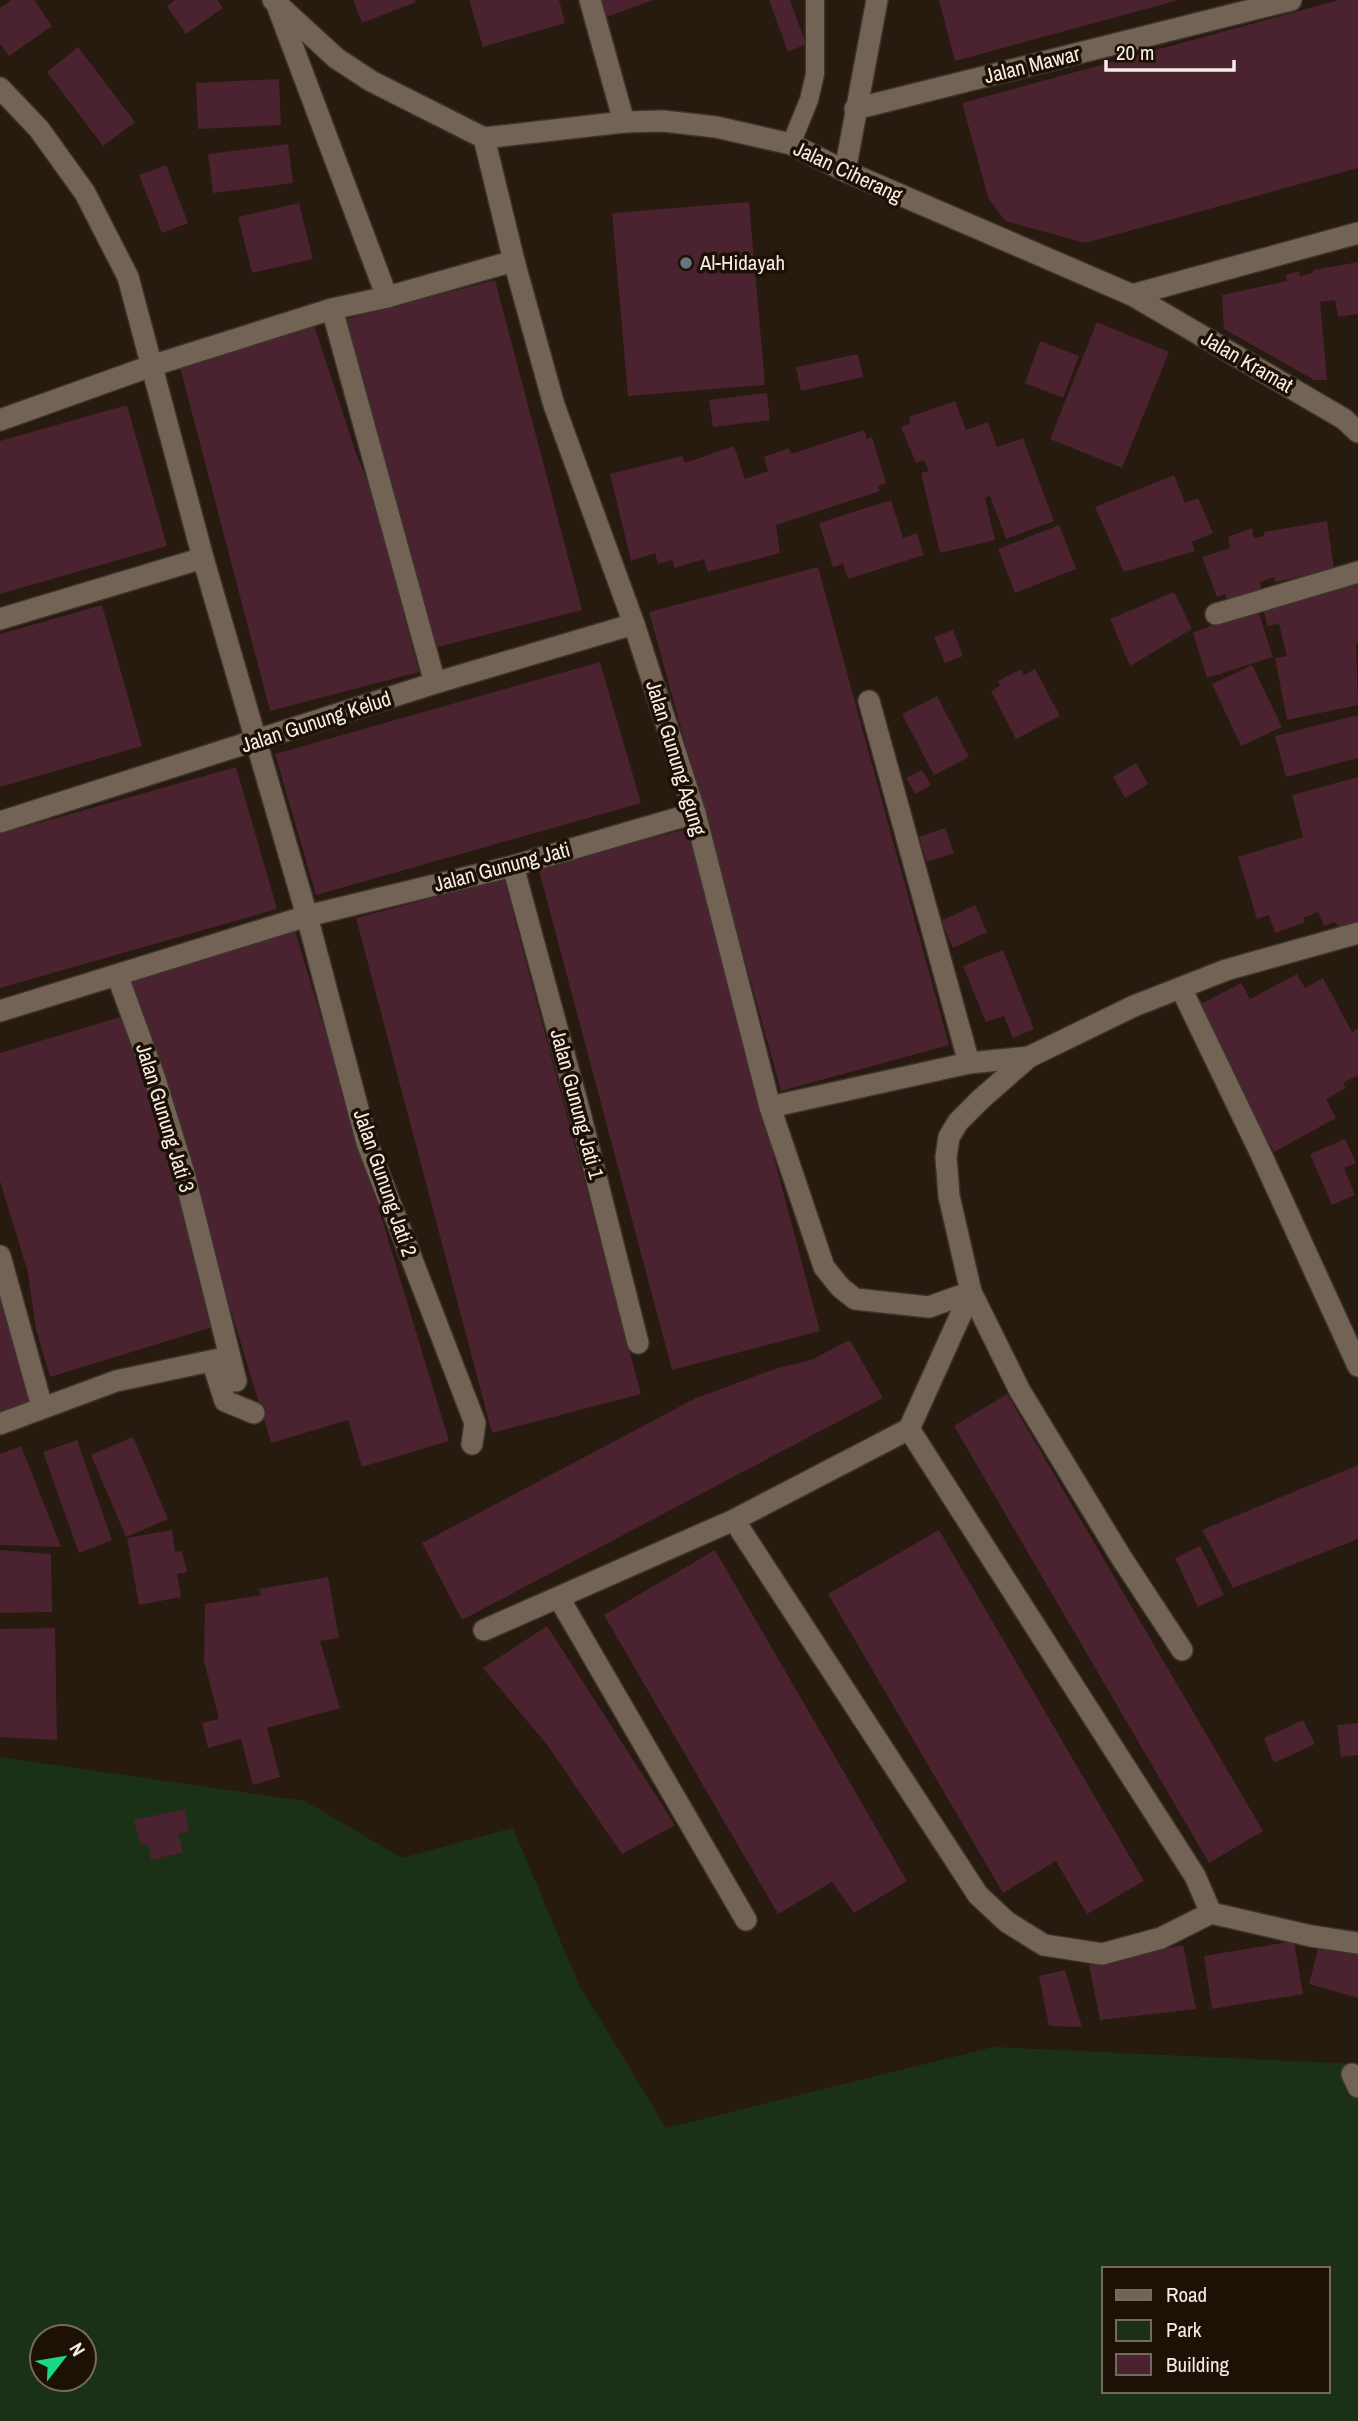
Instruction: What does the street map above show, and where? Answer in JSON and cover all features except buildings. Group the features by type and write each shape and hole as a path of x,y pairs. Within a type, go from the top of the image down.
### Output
{"street":[{"path":"590,0 624,121"},
{"path":"845,171 877,0"},
{"name":"Jalan Mawar","path":"855,109 1291,0"},
{"path":"275,3 336,58 371,81 484,138"},
{"path":"275,3 387,296"},
{"name":"Jalan Gunung Jati 2","path":"0,88 39,129 85,193 128,277 203,558 307,916 367,1143 475,1423 472,1444"},
{"name":"Jalan Ciherang","path":"484,138 624,121 663,121 716,127 791,144 845,171 1132,295"},
{"name":"Jalan Gunung Agung","path":"484,138 514,261 554,405 634,624 695,813 770,1107 824,1267 840,1287 855,1299 929,1307 971,1292"},
{"path":"1132,295 1358,233"},
{"path":"0,420 151,366 332,309 514,261"},
{"name":"Jalan Kramat","path":"1132,295 1345,419 1358,432"},
{"path":"332,309 435,683"},
{"path":"0,619 203,558"},
{"path":"1216,614 1358,572"},
{"name":"Jalan Gunung Kelud","path":"0,822 435,683 634,624"},
{"path":"869,701 969,1063"},
{"name":"Jalan Gunung Jati","path":"0,1011 118,977 307,916 513,866 695,813"},
{"name":"Jalan Gunung Jati 1","path":"513,866 580,1113 638,1343"},
{"path":"1182,1650 1121,1557 1020,1391 971,1292 949,1196 946,1157 949,1137 958,1122 981,1098 1029,1057 1134,1006 1226,970 1358,933"},
{"name":"Jalan Gunung Jati 3","path":"118,977 154,1076 207,1261 220,1359"},
{"path":"1181,988 1358,1366"},
{"path":"770,1107 969,1063 1029,1057"},
{"path":"0,1256 42,1407"},
{"path":"484,1630 734,1520 909,1429 971,1292"},
{"path":"0,1424 116,1381 220,1359"},
{"path":"220,1359 236,1381"},
{"path":"220,1359 225,1401 254,1413"},
{"path":"909,1429 1195,1876 1211,1913"},
{"path":"734,1520 978,1895 1007,1922 1044,1945 1102,1954 1161,1938 1211,1913 1311,1936 1358,1943"},
{"path":"559,1598 746,1920"}],"lane":[{"path":"791,144 809,100 814,74 815,0"}],"green space":[{"path":"0,1757 305,1801 402,1858 513,1828 579,1985 666,2128 994,2047 1358,2064 1358,2421 0,2421"}],"place":[{"name":"Al-Hidayah","path":"686,263"}]}
